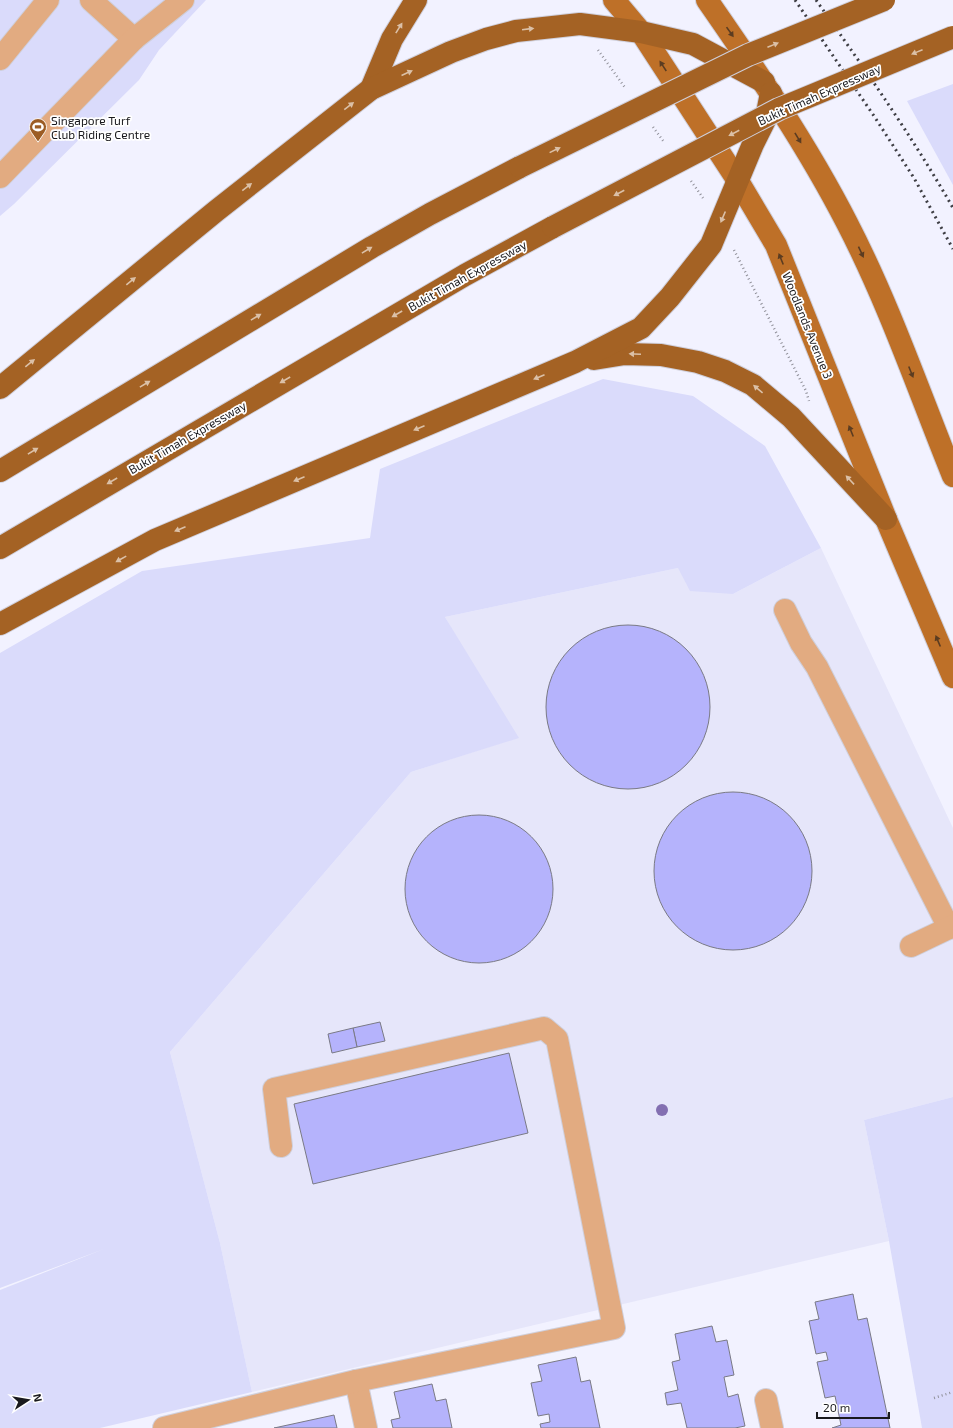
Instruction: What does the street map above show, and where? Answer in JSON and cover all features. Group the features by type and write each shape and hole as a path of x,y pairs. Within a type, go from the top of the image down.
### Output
{"highway":[{"path":"371,89 392,39 416,0"},
{"path":"0,471 372,247 430,214 520,167 748,55 884,0"},
{"path":"0,388 216,211 371,89 451,52 486,39 516,31 580,24 641,32 693,44 768,87 766,118 711,245 670,297 641,328 574,362 155,540 0,624"},
{"name":"Bukit Timah Expressway","path":"0,548 459,278 553,227 779,109 953,37"},
{"path":"574,362 625,354 661,356 698,362 725,371 753,385 791,418 886,519"}],"main road":[{"name":"Woodlands Avenue 3","path":"614,0 641,32 738,181 776,245 886,519 953,677"},
{"path":"707,0 768,87 847,223 880,293 953,476"}],"lane":[{"path":"0,59 48,0"},
{"path":"92,0 134,39"},
{"path":"0,177 134,39 183,0"},
{"path":"785,610 801,643 817,667 951,927 911,946"},
{"path":"164,1428 356,1381 614,1328 557,1040 544,1028 274,1089 281,1146"},
{"path":"356,1381 366,1428"},
{"path":"766,1400 772,1428"}],"path":[{"path":"734,249 806,391 811,406"},
{"path":"934,1398 953,1392"}],"shaded area":[{"name":"Singapore Turf Club Riding Centre","path":"0,0 206,0 159,50 139,80 14,204 0,216"},
{"path":"953,84 953,185 907,101"},
{"path":"603,379 693,396 765,446 821,548 733,594 690,591 678,568 445,617 519,738 411,772 170,1052 220,1243 252,1392 100,1428 0,1428 0,1290 104,1249 0,1288 0,653 142,571 370,538 380,469"},
{"path":"821,548 953,828 953,1097 864,1120 889,1241 252,1392 220,1243 170,1052 411,772 514,739 445,617 678,568 733,594"},
{"path":"953,1097 953,1428 922,1428 889,1241 864,1120"}],"building":[{"path":"628,625 652,629 673,639 686,649 696,662 706,683 710,707 706,731 696,752 686,765 673,775 652,785 628,789 604,785 583,775 570,765 560,752 550,731 546,707 550,683 560,662 570,649 583,639 604,629"},
{"path":"725,792 741,792 756,795 770,801 789,815 799,827 809,848 812,871 809,894 799,915 789,927 777,937 756,947 741,950 725,950 710,947 689,937 677,927 667,915 657,894 654,879 654,863 657,848 667,827 677,815 689,805 710,795"},
{"path":"486,815 508,820 532,836 548,860 552,874 552,904 548,918 532,942 508,958 494,962 472,963 450,958 444,955 432,947 421,936 410,918 406,904 405,882 410,860 413,854 421,842 432,831 450,820 464,816"},
{"path":"380,1022 385,1041 357,1047 353,1028"},
{"path":"353,1028 357,1047 332,1053 328,1034"},
{"path":"509,1053 528,1133 313,1184 294,1104"},
{"path":"853,1294 858,1320 867,1318 890,1428 832,1428 841,1425 835,1396 825,1398 817,1362 828,1360 826,1352 816,1354 809,1321 819,1319 815,1302"},
{"path":"712,1326 716,1342 727,1340 734,1375 724,1377 728,1397 738,1394 745,1426 735,1428 687,1428 681,1403 667,1405 665,1393 678,1390 672,1362 680,1360 675,1334"},
{"path":"576,1357 581,1382 590,1380 600,1428 541,1428 540,1424 550,1422 549,1414 538,1416 531,1383 542,1381 538,1365"},
{"path":"432,1384 436,1401 446,1399 452,1428 393,1428 391,1420 400,1418 394,1392"},
{"path":"334,1415 337,1428 274,1428"}],"railway":[{"path":"795,0 874,116 914,178 953,249"},
{"path":"816,0 904,128 953,208"}],"place":[{"name":"Singapore Turf Club Riding Centre","path":"38,142"}]}
